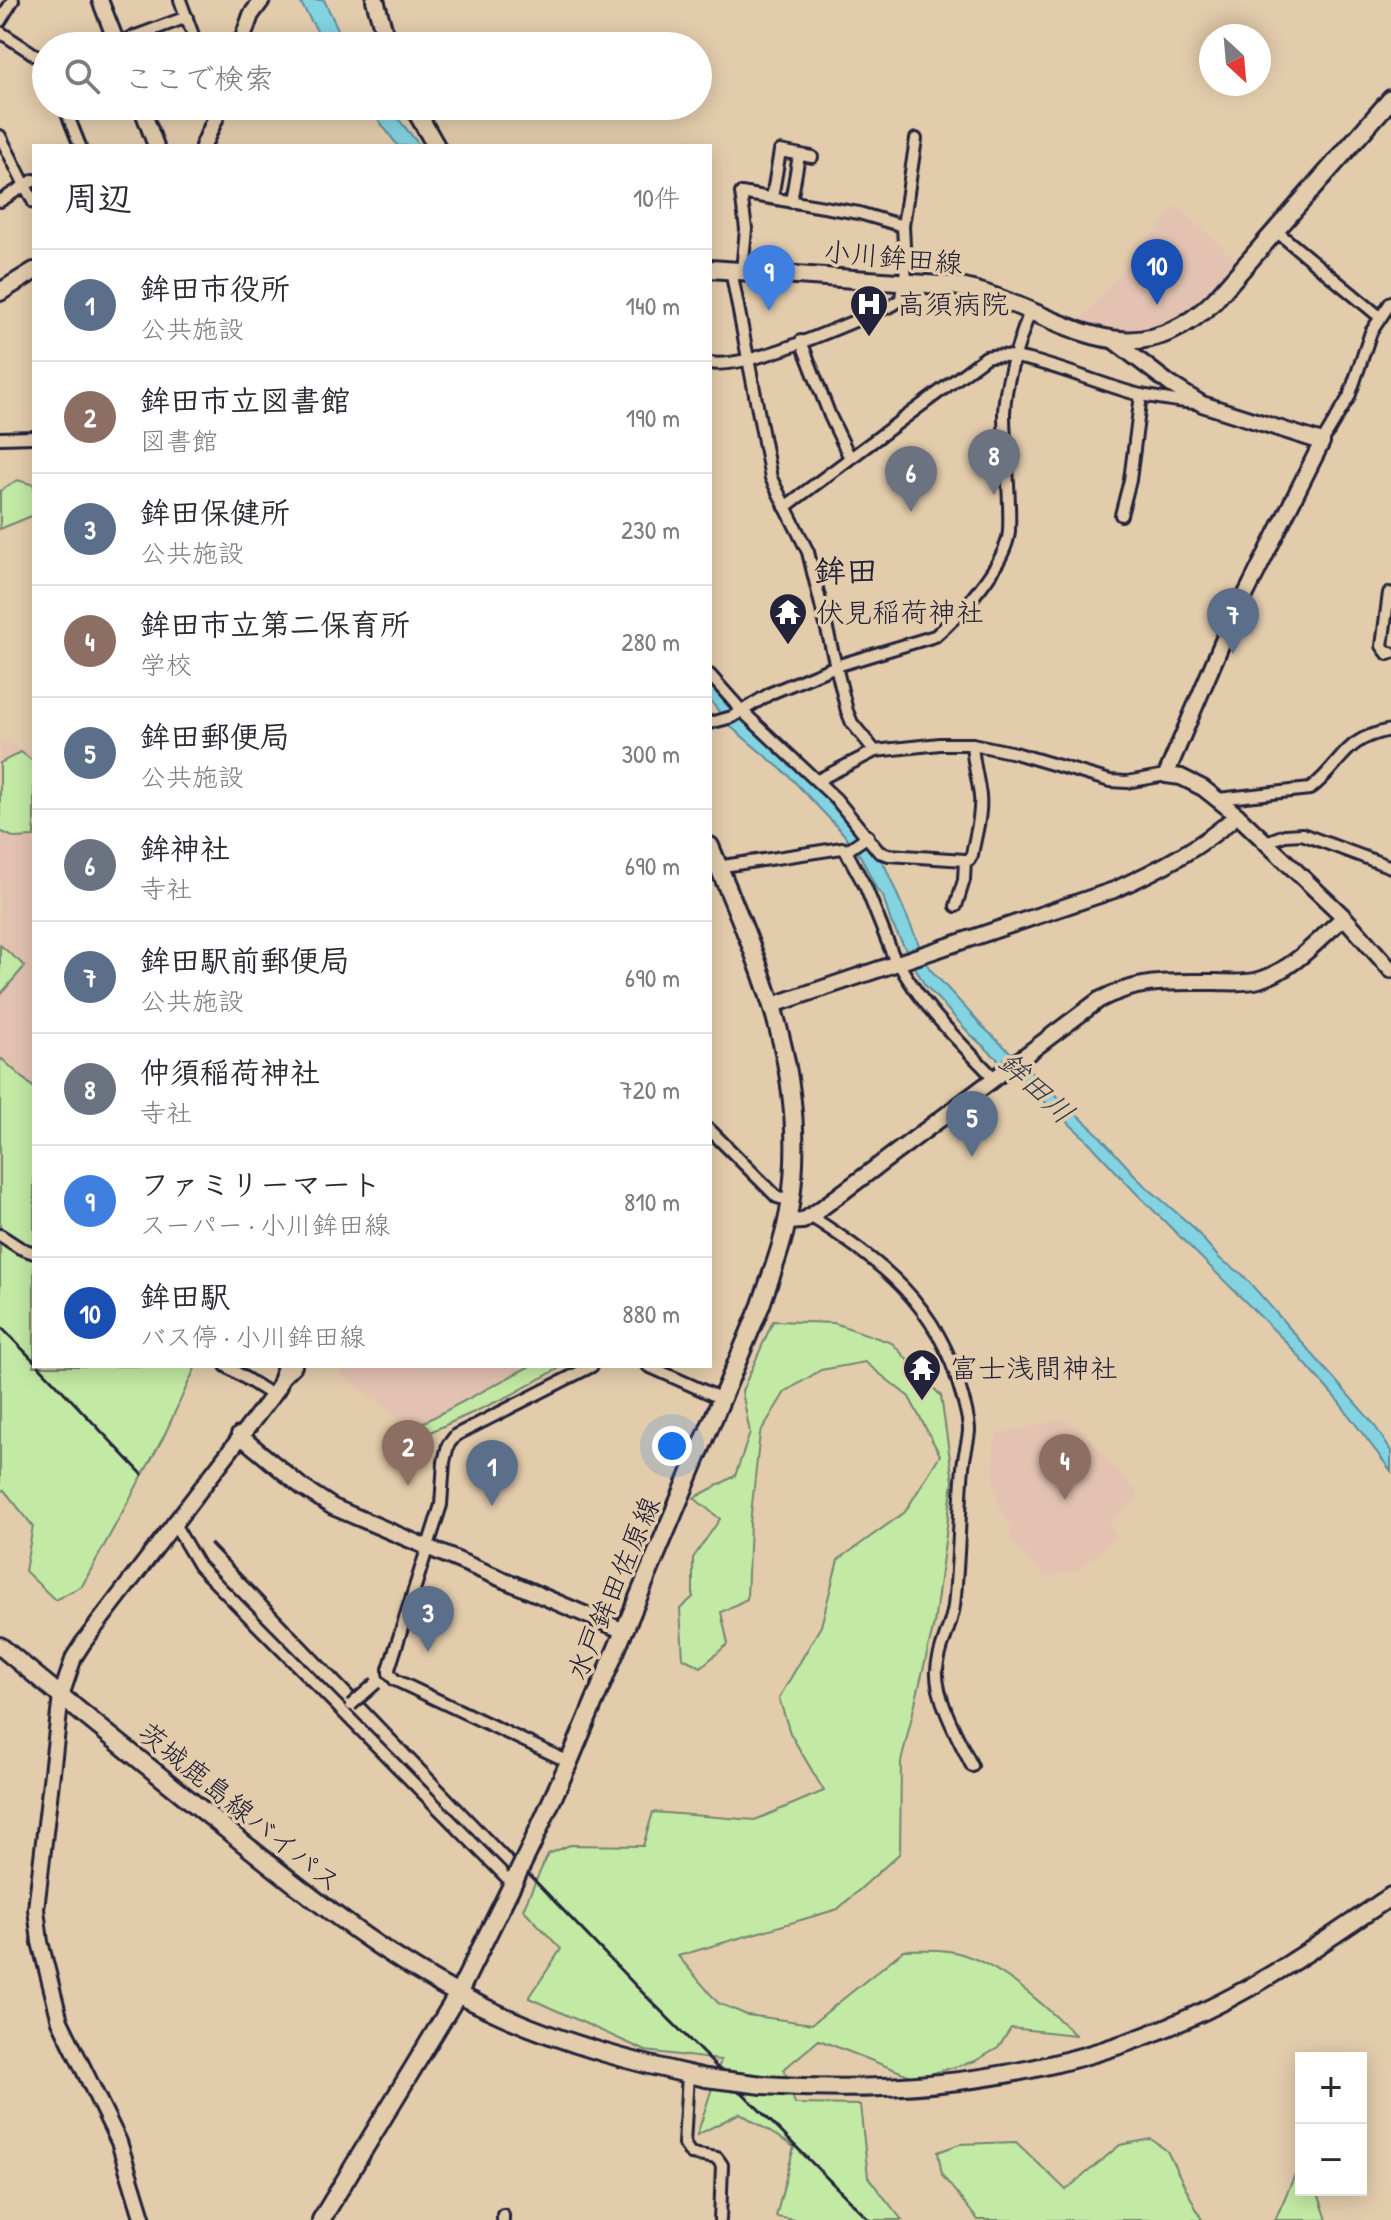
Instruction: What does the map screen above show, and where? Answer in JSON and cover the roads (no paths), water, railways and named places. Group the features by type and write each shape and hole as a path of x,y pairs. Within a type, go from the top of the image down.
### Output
{"main road":[{"path":"375,0 384,32"},
{"name":"小川鉾田線","path":"712,269 966,288 1114,341 1156,336 1187,323 1214,301 1391,99"},
{"path":"421,120 435,144"},
{"path":"0,292 32,272"},
{"name":"水戸鉾田佐原線","path":"321,2220 458,1994 515,1881 569,1762 761,1305 787,1222 791,1201 793,1138 787,1058 773,1005 714,867"},
{"name":"茨城鹿島線バイパス","path":"0,1646 345,1924 384,1951 458,1994 543,2033 637,2063 706,2078 821,2089 915,2087 1037,2067 1122,2044 1182,2021 1270,1977 1391,1896"}],"street":[{"path":"0,21 13,0"},
{"path":"100,0 111,32"},
{"path":"180,0 192,32"},
{"path":"244,32 262,0"},
{"path":"148,32 187,17"},
{"path":"0,32 32,53"},
{"path":"70,120 79,144"},
{"path":"146,120 155,144"},
{"path":"204,144 215,120"},
{"path":"0,136 32,200"},
{"path":"712,363 748,359 893,305 901,299 904,282 903,226 916,139"},
{"path":"772,198 780,151 812,157"},
{"path":"791,202 799,155"},
{"path":"0,201 32,181"},
{"path":"875,751 852,723 808,552 771,478 748,359 736,270 746,229 741,193 859,213 903,226"},
{"path":"1276,231 1380,317"},
{"path":"1166,775 1225,636 1322,442 1349,397 1371,332 1391,302"},
{"path":"714,722 740,712 771,693 836,666 935,636 948,625 995,567 1009,533 1004,410 1015,357 1030,311"},
{"path":"801,341 850,458"},
{"path":"1114,341 1202,404"},
{"path":"785,507 986,357 1000,354 1141,395 1202,404 1322,442"},
{"path":"1121,515 1130,480 1141,395"},
{"path":"0,438 32,437"},
{"path":"1389,593 1382,646 1388,654 1391,653"},
{"path":"712,677 740,712 818,780 879,852 889,855 969,860 980,815 972,744"},
{"path":"1218,799 1310,789 1352,744 1371,734 1391,730"},
{"path":"818,780 875,751 910,746 972,744 1015,753 1110,781 1127,782 1166,775 1192,782 1218,799 1266,842 1344,917 1391,970"},
{"path":"773,1005 1090,899 1143,877 1195,848 1237,815"},
{"path":"1266,842 1285,835 1302,834 1391,867"},
{"path":"714,867 832,848 847,850 866,837"},
{"path":"847,850 910,986 996,1077"},
{"path":"956,906 964,880 965,860"},
{"path":"787,1222 803,1221 1099,1000 1121,990 1155,982 1258,980 1293,963 1344,917"},
{"path":"712,1132 777,1197 791,1201"},
{"path":"810,1216 892,1273 925,1312 946,1347 956,1372 969,1431 963,1464 953,1616 937,1670 949,1717 972,1766"},
{"path":"0,1235 32,1252"},
{"path":"229,1368 272,1395"},
{"path":"281,1381 284,1368"},
{"path":"143,2220 119,2142 60,2021 40,1942 36,1894 61,1696 74,1657 239,1435 294,1368"},
{"path":"348,1709 389,1673 441,1505 448,1445 456,1435 588,1368"},
{"path":"652,1368 720,1398"},
{"path":"239,1435 302,1487 333,1507 624,1631"},
{"path":"173,1522 199,1566 348,1709 515,1881"},
{"path":"389,1673 395,1680 569,1762"},
{"path":"688,2074 684,2144 691,2154 717,2158 722,2165 720,2220"}],"water":[{"path":"299,0 324,0 339,32 318,32"},
{"path":"378,120 399,120 418,144 396,144"},
{"name":"鉾田川","path":"712,683 839,806 885,866 929,968 982,1026 1097,1133 1142,1183 1192,1226 1220,1259 1242,1274 1373,1423 1391,1451 1391,1471 1338,1401 1288,1344 1086,1139 971,1035 924,984 861,857 842,832 788,775 731,727 712,703"}],"railway":[{"path":"0,1326 32,1359"},
{"path":"41,1368 142,1474"},
{"path":"211,1544 636,1986 869,2220"}],"place":[{"name":"鉾田駅","path":"1157,305"},
{"name":"ファミリーマート","path":"769,311"},
{"name":"高須病院","path":"869,338"},
{"name":"仲須稲荷神社","path":"994,495"},
{"name":"鉾神社","path":"911,512"},
{"name":"伏見稲荷神社","path":"788,646"},
{"name":"鉾田駅前郵便局","path":"1233,654"},
{"name":"鉾田郵便局","path":"972,1157"},
{"name":"富士浅間神社","path":"922,1402"},
{"name":"鉾田市立図書館","path":"408,1486"},
{"name":"鉾田市立第二保育所","path":"1065,1500"},
{"name":"鉾田市役所","path":"492,1506"},
{"name":"鉾田保健所","path":"428,1652"}],"district":[{"name":"鉾田","path":"846,570"}]}
